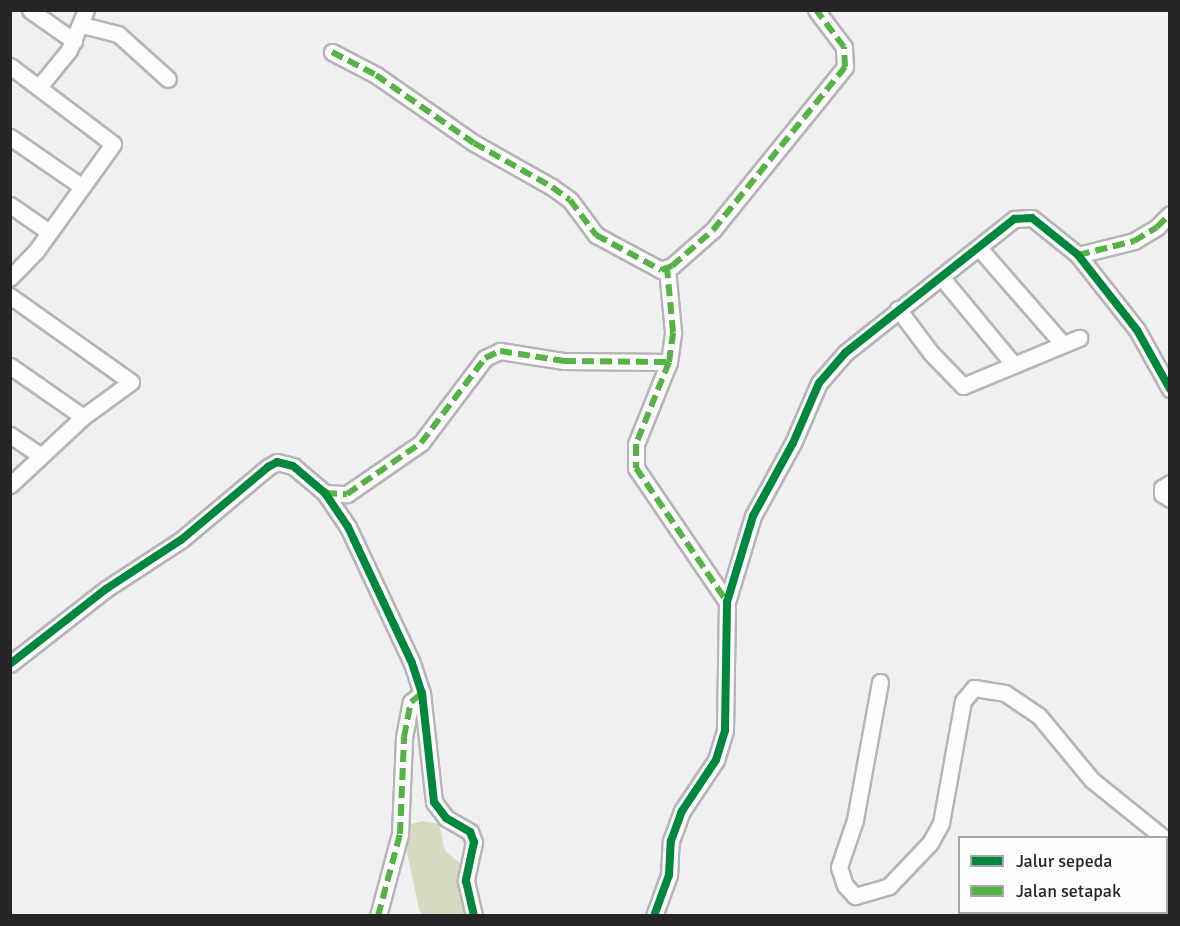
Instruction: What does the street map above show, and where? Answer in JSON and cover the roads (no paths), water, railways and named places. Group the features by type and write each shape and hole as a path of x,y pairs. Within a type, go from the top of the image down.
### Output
{"street":[{"path":"30,10 74,41"},
{"path":"332,51 376,75 474,143 552,187 570,200 596,235 647,265 667,268 713,230 845,67 844,47 816,10"},
{"path":"39,87 74,41 84,18 118,34 168,80"},
{"path":"10,66 113,144 49,232 10,278"},
{"path":"10,137 81,186"},
{"path":"10,205 49,232"},
{"path":"1078,255 1134,241 1157,227 1170,214"},
{"path":"654,915 669,875 675,831 698,784 716,760 725,730 727,602 753,516 793,443 819,382 844,353 1014,219 1032,218 1078,255 1137,330 1170,389"},
{"path":"979,248 1061,342"},
{"path":"667,268 673,332 669,362 636,444 636,468 727,602"},
{"path":"942,278 1014,365"},
{"path":"10,296 131,382 83,417 10,485"},
{"path":"898,309 931,353 963,386 1061,342 1079,338"},
{"path":"325,493 347,494 421,443 485,357 500,351 564,361 669,362"},
{"path":"10,366 83,417"},
{"path":"10,435 40,455"},
{"path":"10,664 106,589 181,540 278,462 293,466 325,493 348,527 377,585 422,693 434,802 446,818 471,832 474,842 466,881 474,915"},
{"path":"1170,483 1162,488 1162,494 1170,499"},
{"path":"880,682 855,820 839,867 845,885 855,896 889,885 930,843 940,823 963,701 974,688 1005,693 1039,716 1092,780 1162,836"},
{"path":"378,915 400,834 405,737 411,702 422,693"}]}
